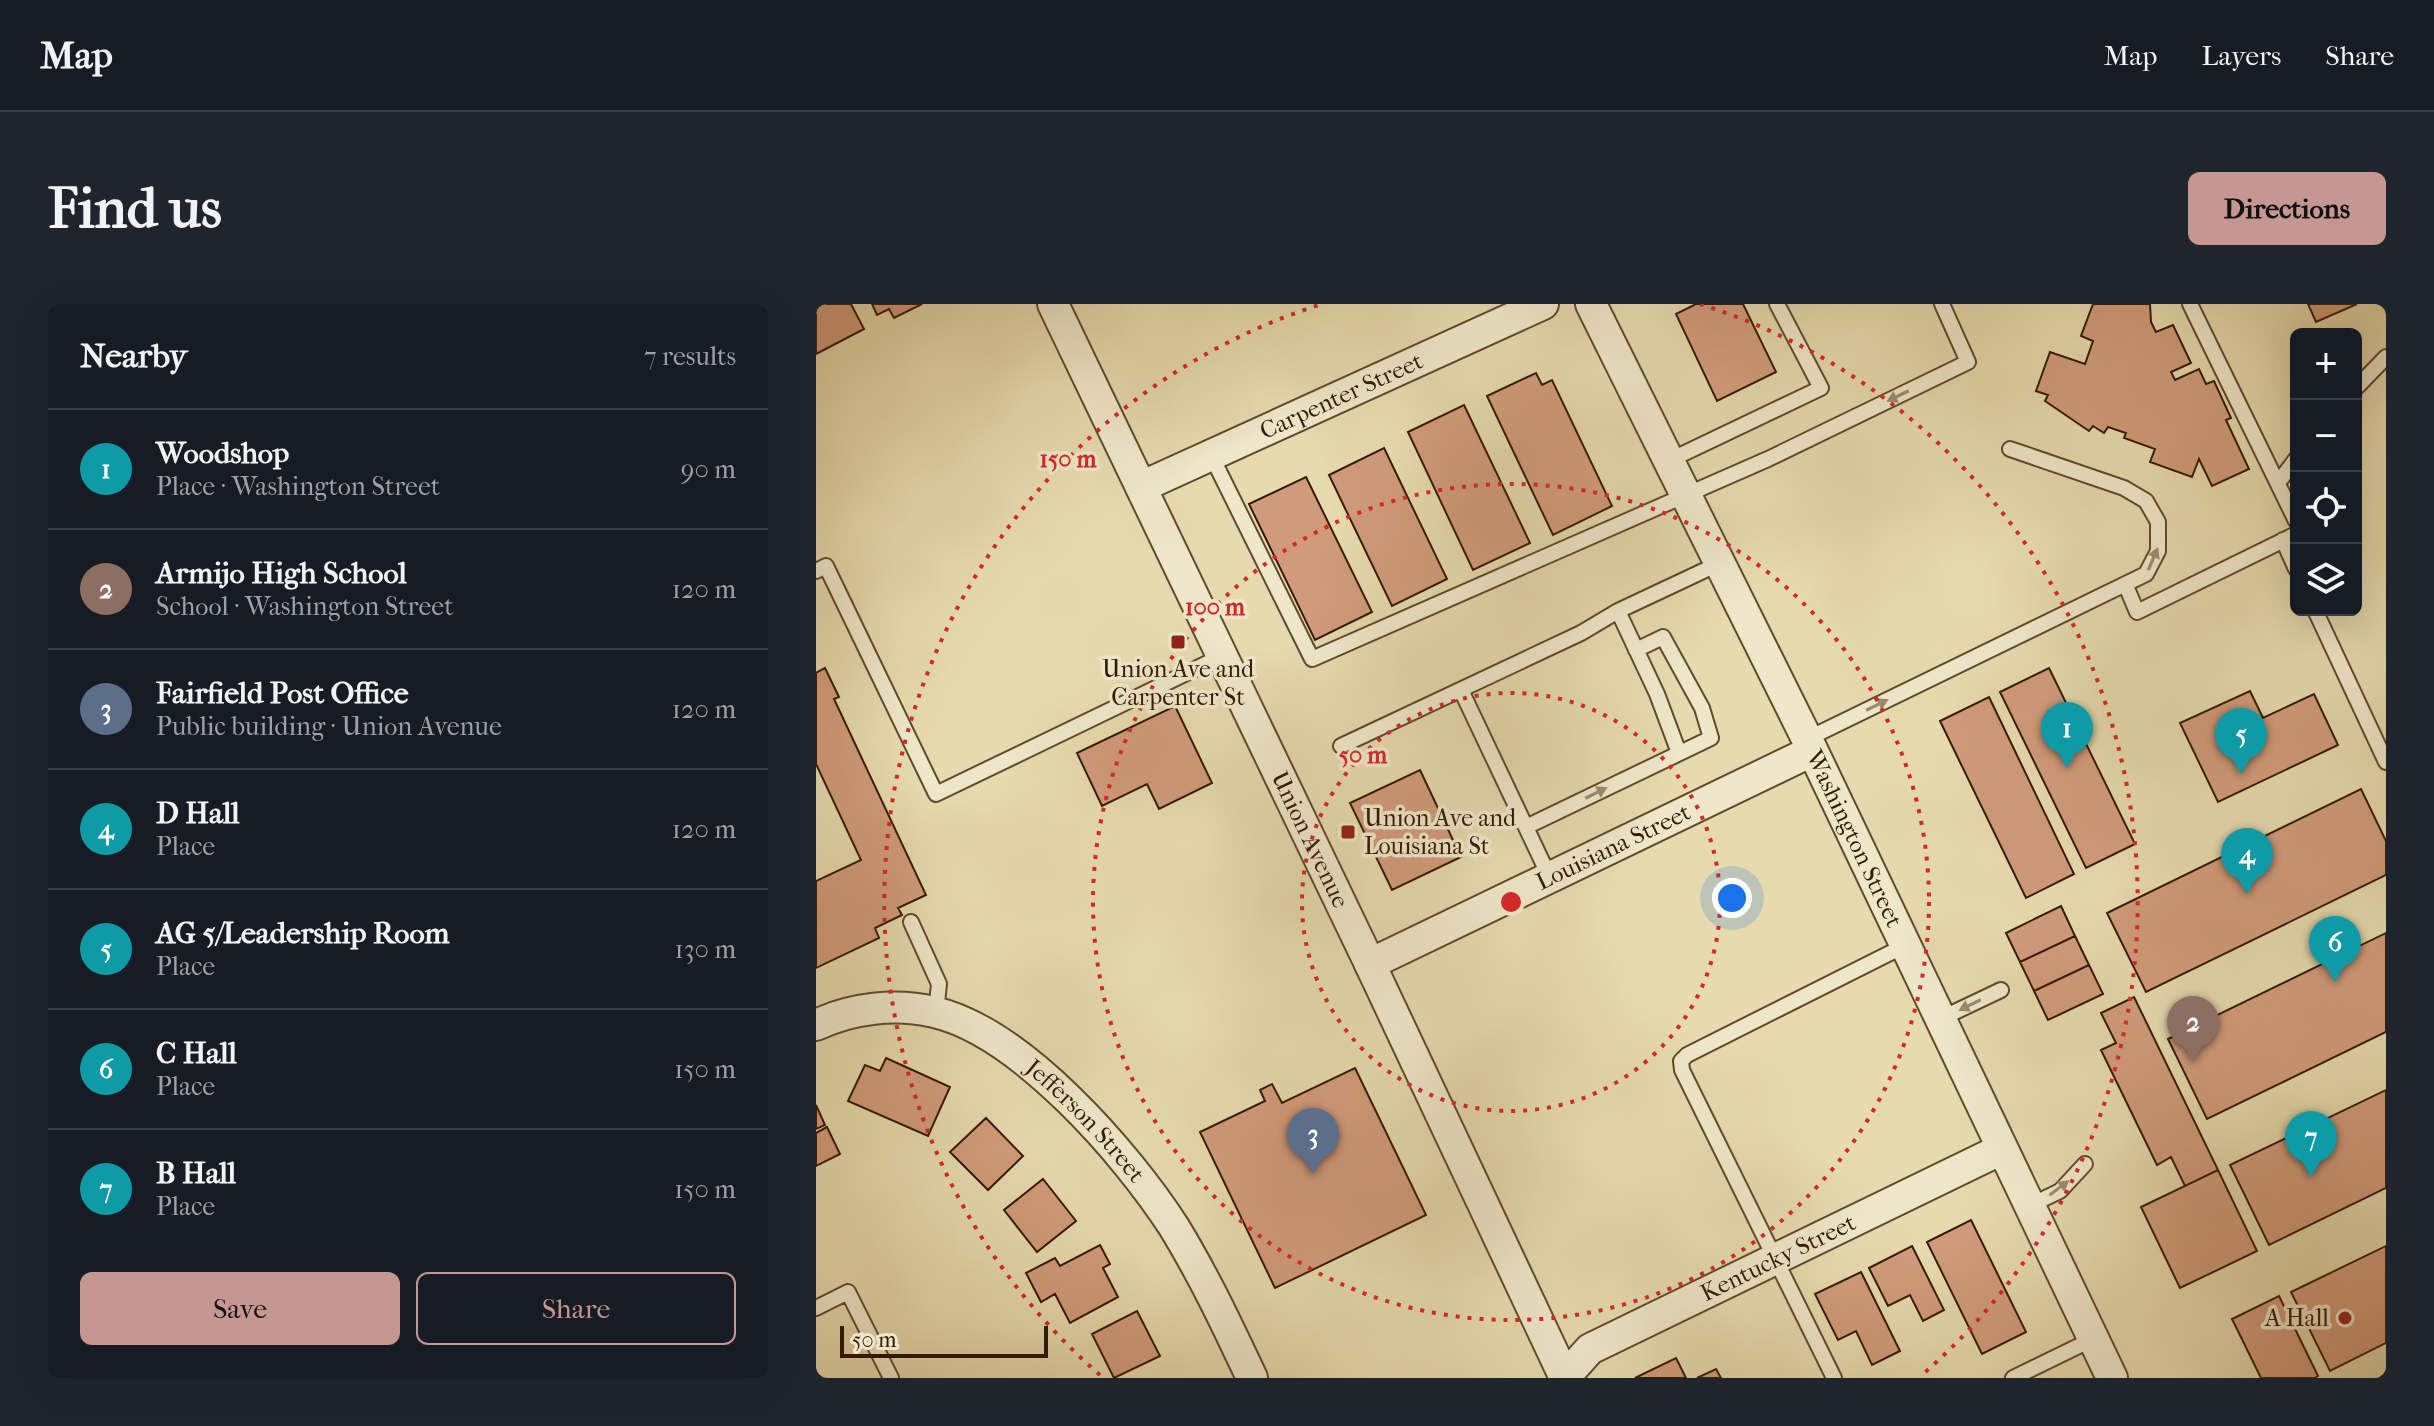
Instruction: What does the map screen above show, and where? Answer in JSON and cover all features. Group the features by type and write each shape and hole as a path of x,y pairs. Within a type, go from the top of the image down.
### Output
{"street":[{"name":"Union Avenue","path":"1053,304 1370,964 1564,1378"},
{"name":"Carpenter Street","path":"1141,487 1543,304"},
{"name":"Washington Street","path":"1591,304 1809,745 2112,1378"},
{"name":"Louisiana Street","path":"1370,964 1550,878 1809,745"},
{"name":"Jefferson Street","path":"816,1025 834,1017 894,1006 936,1012 969,1026 1015,1052 1061,1092 1119,1153 1172,1225 1212,1293 1252,1378"},
{"name":"Kentucky Street","path":"1564,1378 1590,1349 2002,1149"}],"lane":[{"path":"1668,461 1821,388 1777,304"},
{"path":"1211,455 1312,659 1768,459 1968,362 1942,304"},
{"path":"2190,304 2290,508"},
{"path":"2362,382 2386,357"},
{"path":"1809,745 2146,574 2158,551 2158,522 2146,501 2124,488 2010,449"},
{"path":"2278,483 2290,467"},
{"path":"2126,586 2137,612 2289,537"},
{"path":"1341,746 1581,633 1618,611 1718,564"},
{"path":"816,571 826,566 936,794 1222,656"},
{"path":"1618,611 1657,694 1679,753"},
{"path":"2318,616 2386,762"},
{"path":"1526,827 1711,738 1702,708 1663,637 1636,650"},
{"path":"1461,690 1550,878"},
{"path":"911,922 939,984 936,1012"},
{"path":"1834,1378 1682,1070 1681,1061 1687,1055 1904,946"},
{"path":"1939,1020 2001,990"},
{"path":"2029,1206 2060,1191 2085,1164"},
{"path":"816,1308 848,1292 891,1378"},
{"path":"2013,1378 2093,1339"}],"building":[{"path":"816,304 851,304 864,329 816,354"},
{"path":"872,304 922,304 894,318 889,309 877,315"},
{"path":"1696,304 1743,304 1776,372 1717,401 1676,314"},
{"path":"2093,304 2150,304 2151,322 2156,332 2173,325 2191,363 2171,372 2175,380 2199,369 2206,384 2214,381 2231,418 2226,420 2249,469 2212,486 2199,459 2192,477 2150,462 2155,449 2124,438 2126,433 2108,427 2104,433 2093,426 2089,431 2045,401 2048,395 2036,391 2050,352 2085,364 2093,341 2081,336"},
{"path":"2308,304 2357,304 2316,322"},
{"path":"1536,373 1542,385 1552,380 1612,506 1553,535 1487,396"},
{"path":"1464,405 1530,543 1473,570 1408,432"},
{"path":"1384,448 1447,579 1392,606 1329,475"},
{"path":"1306,477 1372,612 1315,640 1249,504"},
{"path":"825,668 839,697 834,699 926,895 898,908 902,915 875,928 879,938 816,968 816,881 861,860 816,764 816,673"},
{"path":"2049,668 2135,844 2086,868 2000,692"},
{"path":"2250,691 2263,718 2314,694 2338,745 2218,802 2180,723"},
{"path":"1989,697 2074,874 2026,898 1940,721"},
{"path":"1175,706 1212,783 1159,809 1147,784 1102,806 1077,753"},
{"path":"1420,770 1461,857 1392,890 1350,803"},
{"path":"2361,789 2386,841 2386,875 2146,992 2107,913"},
{"path":"2061,906 2075,936 2020,962 2006,933"},
{"path":"2386,933 2386,1032 2207,1119 2168,1039"},
{"path":"2075,936 2089,965 2034,991 2020,962"},
{"path":"2089,965 2103,994 2048,1020 2034,991"},
{"path":"2134,997 2218,1170 2185,1186 2171,1157 2157,1165 2101,1050 2116,1043 2101,1013"},
{"path":"886,1058 950,1087 928,1136 848,1101 865,1065 880,1071"},
{"path":"1355,1068 1426,1215 1275,1288 1200,1132 1265,1101 1260,1090 1272,1084 1282,1103"},
{"path":"2386,1090 2386,1188 2269,1245 2230,1165"},
{"path":"816,1105 825,1125 816,1129"},
{"path":"986,1118 1023,1156 988,1190 950,1152"},
{"path":"827,1127 840,1154 816,1166 816,1133"},
{"path":"2218,1170 2257,1251 2180,1288 2141,1207"},
{"path":"1043,1179 1076,1221 1037,1252 1004,1210"},
{"path":"1971,1220 2026,1332 1982,1354 1927,1242"},
{"path":"1100,1245 1110,1264 1103,1268 1118,1297 1070,1323 1055,1294 1041,1302 1026,1273 1055,1258 1060,1266"},
{"path":"1912,1246 1944,1310 1923,1321 1910,1295 1888,1306 1869,1268"},
{"name":"A Hall","path":"2386,1246 2386,1343 2330,1371 2291,1292"},
{"path":"1861,1272 1900,1351 1872,1365 1856,1331 1838,1340 1815,1294"},
{"path":"2279,1296 2318,1376 2315,1378 2261,1378 2232,1319"},
{"path":"1137,1311 1160,1356 1114,1378 1092,1334"},
{"path":"1676,1358 1686,1378 1635,1378"},
{"path":"1716,1369 1721,1378 1697,1378"}],"place":[{"name":"Union Ave and Carpenter St","path":"1178,642"},
{"name":"Woodshop","path":"2067,768"},
{"name":"AG 5/Leadership Room","path":"2241,774"},
{"name":"Union Ave and Louisiana St","path":"1348,832"},
{"name":"D Hall","path":"2247,894"},
{"name":"C Hall","path":"2335,982"},
{"name":"Armijo High School","path":"2193,1062"},
{"name":"Fairfield Post Office","path":"1313,1174"},
{"name":"B Hall","path":"2311,1177"},
{"name":"A Hall","path":"2345,1318"}]}
